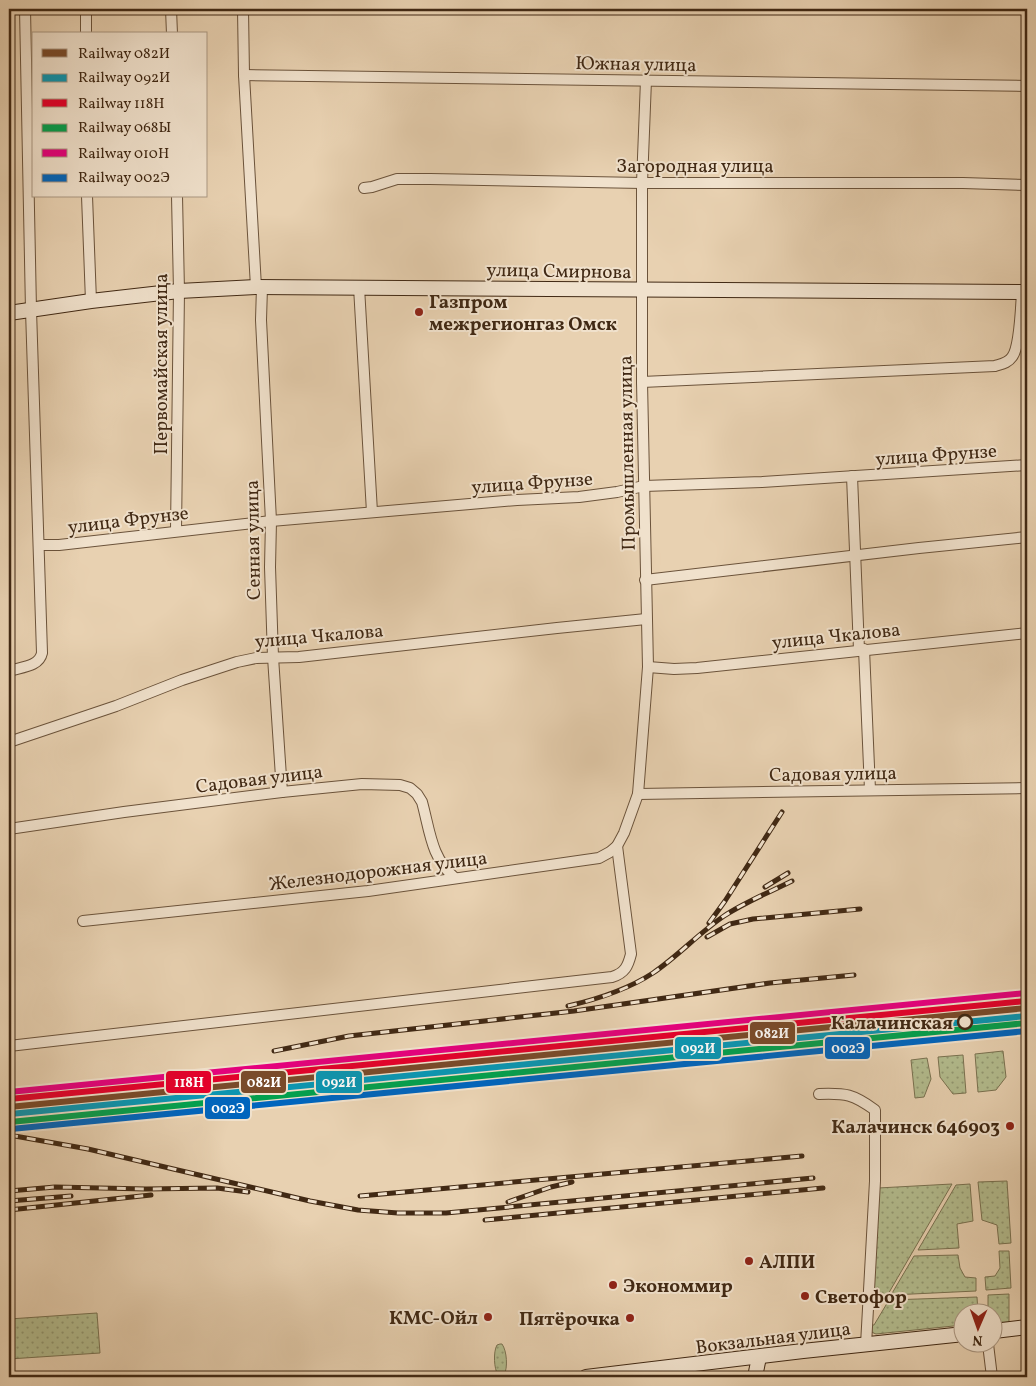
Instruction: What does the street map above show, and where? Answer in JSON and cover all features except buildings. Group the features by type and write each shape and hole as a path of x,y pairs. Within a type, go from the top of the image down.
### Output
{"street":[{"path":"9,671 36,663 42,653 31,310 25,9"},
{"path":"86,9 86,32"},
{"path":"171,9 172,32"},
{"name":"Сенная улица","path":"242,9 244,76 261,320 271,521 270,567 273,656 282,792"},
{"name":"Южная улица","path":"244,76 1027,86"},
{"name":"Промышленная улица","path":"638,794 648,667 642,382 642,183 646,80"},
{"name":"Загородная улица","path":"364,188 397,180 430,179 642,183 963,182 1027,185"},
{"path":"87,198 91,301"},
{"name":"Первомайская улица","path":"176,198 178,291 176,531"},
{"name":"улица Смирнова","path":"9,313 178,291 259,287 1025,292"},
{"path":"359,287 372,512"},
{"path":"642,382 995,366 1005,363 1012,357 1017,346 1025,292"},
{"name":"улица Фрунзе","path":"40,545 59,545 176,531 372,512 516,500 579,497 644,486 1027,465"},
{"path":"852,476 870,790"},
{"path":"645,580 919,548 1027,538"},
{"name":"улица Чкалова","path":"9,742 116,706 182,680 236,662 256,658 273,656 299,657 646,619"},
{"name":"улица Чкалова","path":"648,667 697,668 1027,633"},
{"name":"Садовая улица","path":"9,829 282,792 362,784 400,785 410,788 422,802 437,857 444,869 455,878"},
{"name":"Садовая улица","path":"638,794 1027,788"},
{"path":"9,1046 612,977 621,974 628,967 631,954 617,846 624,833 638,794"},
{"name":"Железнодорожная улица","path":"83,920 368,892 599,858 617,846"},
{"path":"819,1094 842,1093 852,1096 875,1110 875,1181 866,1345"},
{"path":"1004,1330 1027,1328"},
{"name":"Вокзальная улица","path":"586,1377 954,1335"},
{"path":"989,1354 992,1377"},
{"path":"755,1377 759,1357"}],"green space":[{"path":"1003,1051 1006,1077 996,1090 978,1092 975,1054"},
{"path":"963,1055 966,1093 953,1094 940,1077 938,1057"},
{"path":"927,1058 931,1079 924,1097 915,1098 911,1060"},
{"path":"1007,1181 1011,1243 999,1244 997,1225 982,1220 978,1182"},
{"path":"952,1184 887,1296 870,1296 878,1188"},
{"path":"970,1184 973,1221 957,1224 959,1248 918,1250 956,1185"},
{"path":"999,1251 1009,1251 1011,1288 986,1290 985,1277 995,1276 1000,1268"},
{"path":"958,1255 960,1268 965,1277 976,1278 976,1291 891,1295 914,1256"},
{"path":"1009,1294 1009,1323 1004,1323 1004,1304 988,1304 988,1295"},
{"path":"977,1297 977,1304 954,1304 954,1326 876,1334 871,1332 869,1325 874,1325 889,1300"},
{"path":"97,1313 100,1353 9,1359 9,1319"},
{"path":"500,1344 504,1347 506,1355 504,1375 498,1375 495,1365 496,1348"}],"railway":[{"path":"709,923 782,812"},
{"path":"765,887 788,873"},
{"path":"568,1006 612,993 643,979 724,916 792,881"},
{"path":"707,937 730,924 753,919 860,909"},
{"path":"274,1051 349,1036 574,1011 770,983 854,975"},
{"path":"9,1124 210,1102 433,1082"},
{"path":"9,1135 88,1149 310,1201 358,1210 398,1213 446,1213 813,1178"},
{"path":"360,1196 802,1156"},
{"path":"508,1202 572,1182"},
{"path":"9,1191 55,1187 217,1188 248,1192"},
{"path":"485,1220 823,1188"},
{"path":"9,1210 151,1195"},
{"path":"9,1201 71,1196"}],"rail line":[{"name":"010Н","path":"9,1092 1026,993"},
{"name":"118Н","path":"9,1099 1026,1001"},
{"name":"082И","path":"9,1107 1027,1008"},
{"name":"092И","path":"10,1114 1027,1016"},
{"name":"068Ы","path":"10,1122 1027,1023"},
{"name":"002Э","path":"11,1129 1027,1031"}],"place":[{"name":"Газпром межрегионгаз Омск","path":"419,312"},
{"name":"Калачинская","path":"965,1022"},
{"name":"Калачинск 646903","path":"1010,1126"},
{"name":"АЛПИ","path":"749,1261"},
{"name":"Экономмир","path":"613,1285"},
{"name":"Светофор","path":"805,1296"},
{"name":"КМС-Ойл","path":"488,1317"},
{"name":"Пятёрочка","path":"630,1318"}]}
